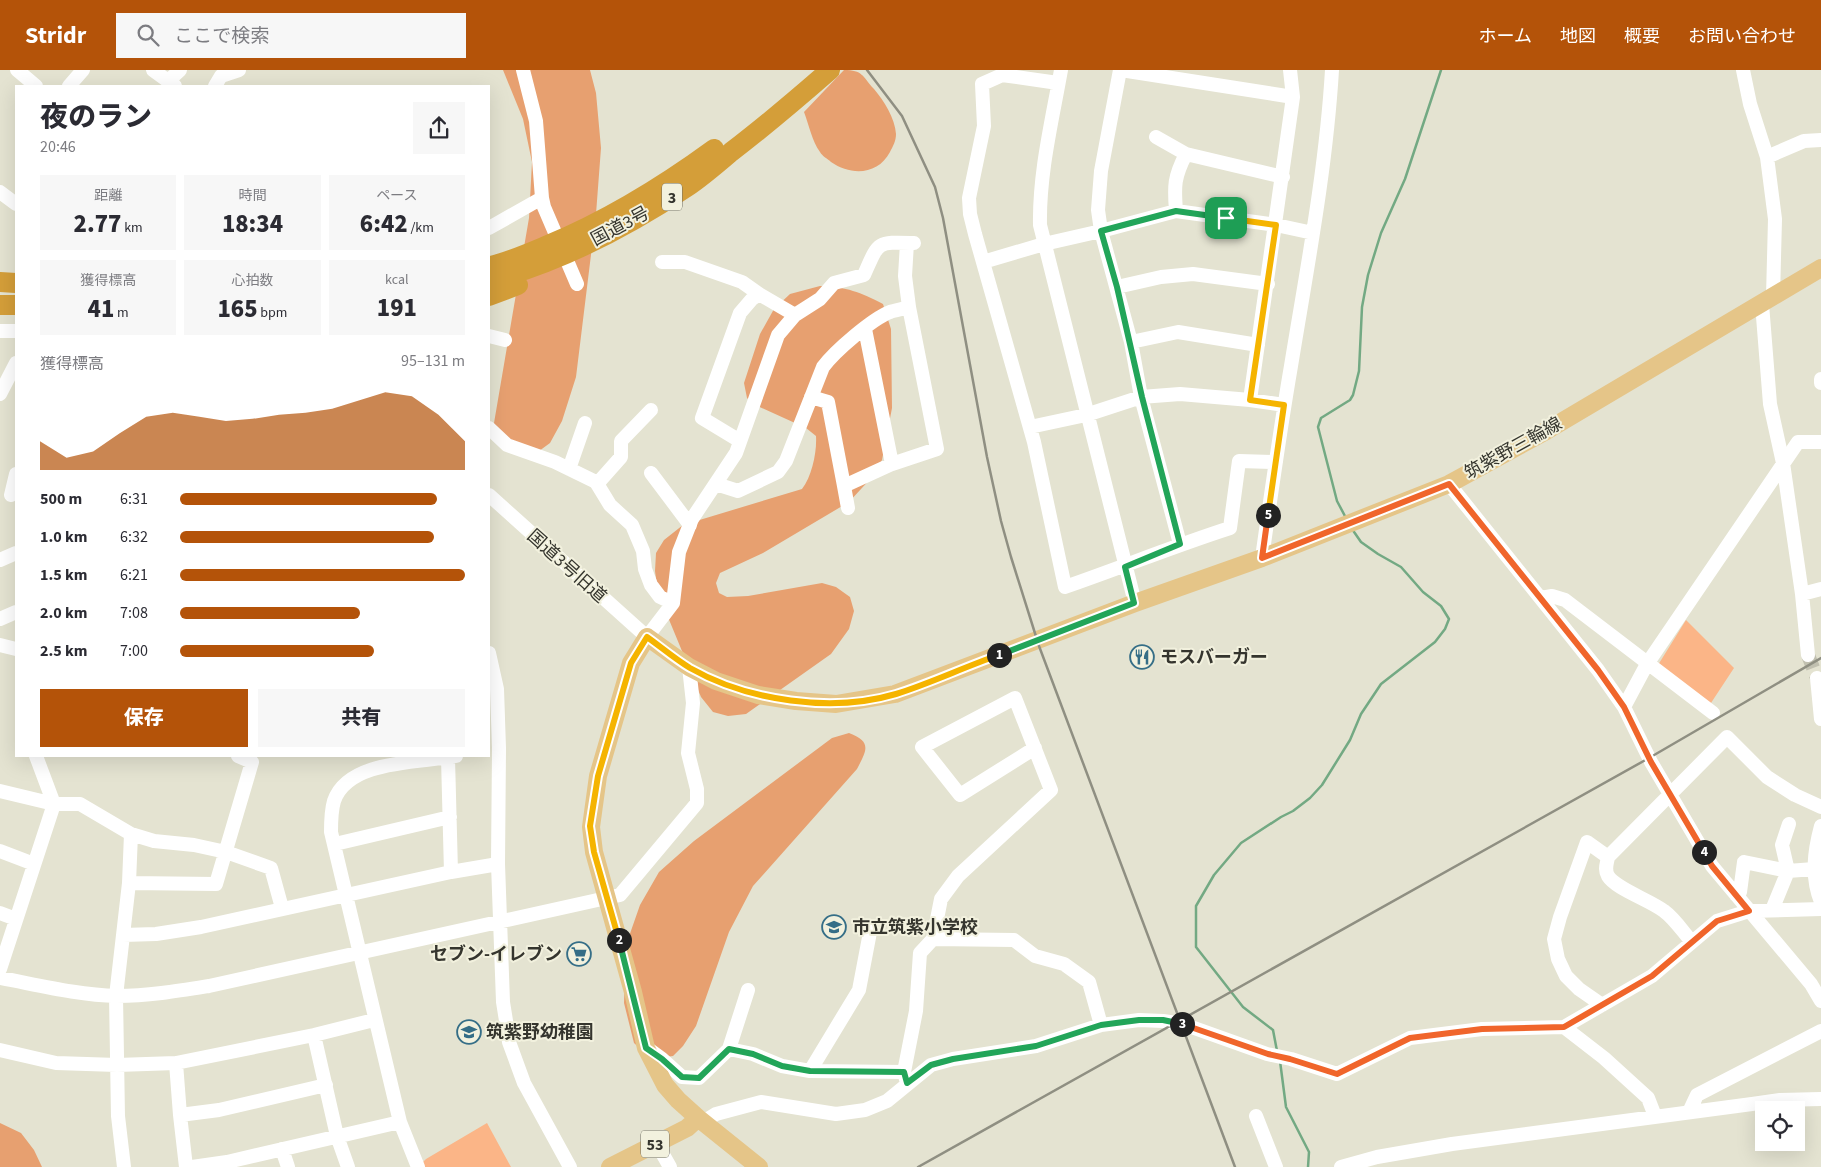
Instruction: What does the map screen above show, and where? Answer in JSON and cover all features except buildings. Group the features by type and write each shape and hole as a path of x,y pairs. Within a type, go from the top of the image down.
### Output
{"highway":[{"name":"国道3号","path":"490,266 509,261 568,236 638,201 679,175 720,145 810,70"},
{"name":"国道3号","path":"490,281 511,275 574,251 644,215 688,186 830,70"},
{"path":"490,296 546,275 647,226 690,193 744,142"},
{"path":"490,254 536,239 610,205 669,171 720,145"},
{"path":"0,282 15,283"},
{"path":"0,291 15,291"},
{"path":"0,304 15,305"},
{"path":"0,317 15,317"}],"main road":[{"name":"筑紫野三輪線","path":"647,637 688,667 716,681 758,695 796,701 836,704 855,702 910,689 1134,603 1262,558 1449,484 1546,431 1821,268"},
{"path":"647,637 631,663 598,776 590,826 593,844 646,1048 665,1085 678,1100 759,1167"},
{"name":"53","path":"610,1167 701,1120"}],"street":[{"path":"17,70 35,85"},
{"path":"70,85 84,70"},
{"path":"153,70 172,84 180,70"},
{"path":"216,85 221,76 239,70"},
{"path":"523,70 536,121 542,202 577,284"},
{"path":"1180,544 1142,397 1131,342 1101,231 1098,210 1101,171 1120,70 1180,74 1294,97"},
{"path":"1250,400 1294,97 1290,70"},
{"path":"1262,558 1284,405 1313,233 1329,114 1332,70"},
{"path":"1743,70 1750,104 1767,157 1775,219 1767,300 1770,404 1783,463 1802,594 1808,655"},
{"path":"1134,603 1125,567 1086,415 1040,226 1040,202 1060,77 1002,75 982,84 984,126 969,198 970,214 1030,427 1065,587 1125,567 1180,544 1230,528 1239,461 1276,462"},
{"path":"1156,137 1186,154 1283,177"},
{"path":"1767,157 1804,142 1821,140"},
{"path":"1176,211 1174,189 1177,172 1186,154"},
{"path":"0,192 15,203"},
{"path":"490,228 542,202"},
{"path":"983,262 1044,244 1176,211 1276,225 1313,233"},
{"path":"647,637 673,603 679,552 690,525 736,453 778,335 796,315 820,299 834,283 864,275 876,248 887,242 910,243 905,276 909,307 937,448 892,464 844,486"},
{"path":"662,262 685,262 742,282 796,315"},
{"path":"1117,287 1161,277 1193,274 1268,284"},
{"path":"740,441 702,418 740,313 759,294"},
{"path":"716,484 738,491 778,472 786,461 823,366 832,355 877,319 891,312 909,307"},
{"path":"865,329 892,464"},
{"path":"0,331 15,331"},
{"path":"1131,342 1178,332 1258,345"},
{"path":"490,336 505,340"},
{"path":"0,394 15,366"},
{"path":"1030,427 1086,415 1142,397 1180,394 1284,405"},
{"path":"811,396 828,402 848,508"},
{"path":"597,484 621,457 621,441 651,410"},
{"path":"569,469 585,423"},
{"path":"490,429 507,445 555,462 597,484 610,505 632,525 642,551 645,569 651,585 660,597 673,603"},
{"path":"1624,707 1647,664 1798,442 1821,442"},
{"path":"651,473 690,525"},
{"path":"9,496 15,477"},
{"path":"1449,484 1598,670 1624,707 1651,762 1712,866 1811,984 1821,1001"},
{"name":"国道3号旧道","path":"490,496 647,637"},
{"path":"0,560 15,553"},
{"path":"1802,594 1821,589"},
{"path":"1540,598 1552,596 1565,600 1713,713"},
{"path":"0,619 15,612"},
{"path":"0,645 15,648"},
{"path":"490,659 497,689 494,749 503,1002 509,1042 524,1083 570,1167"},
{"path":"0,978 60,990 116,996 158,994 209,986 607,896 620,895 697,803 697,789 688,752 693,703 688,667"},
{"path":"1818,678 1821,719"},
{"path":"906,1078 916,1011 920,954 933,939 941,899 958,876 1051,790 1035,748 1015,698 922,747 960,795 1035,748"},
{"path":"1692,942 1666,912 1617,884 1609,877 1606,869 1608,857 1726,738 1767,777 1821,807"},
{"path":"0,969 54,804 36,757"},
{"path":"418,1167 400,1122 374,1020 361,952 331,832 334,799 346,782 379,766 452,757 451,872"},
{"path":"129,883 216,884 254,759"},
{"path":"0,791 54,804 80,804 131,834 154,841 194,845 226,852 271,868 282,908"},
{"path":"335,844 450,817"},
{"path":"1772,910 1788,871 1782,845 1789,824"},
{"path":"1821,826 1816,843 1814,869 1816,890 1821,902"},
{"path":"124,1167 118,1116 116,996 129,883 131,834"},
{"path":"1602,1005 1579,989 1566,976 1558,960 1554,939 1560,917 1588,842 1608,857"},
{"path":"0,851 34,864"},
{"path":"1736,895 1740,892 1744,862 1788,871 1814,869"},
{"path":"123,935 156,934 201,927 451,872 498,864"},
{"path":"701,1120 716,1114 762,1102 836,1114 865,1110 887,1101 906,1078 931,1065 953,1059 1036,1046 1101,1025 1139,1020 1163,1020 1201,1030 1269,1054 1337,1074 1410,1038 1482,1029 1564,1027 1652,976 1717,921 1749,911 1821,909"},
{"path":"0,913 16,919"},
{"path":"810,1071 859,990 871,927"},
{"path":"933,939 1014,940 1035,956 1064,964 1089,982 1101,1025"},
{"path":"646,1048 682,1077 699,1078 729,1049 748,990"},
{"path":"0,1050 56,1063 116,1065 176,1063 314,1035 374,1020"},
{"path":"1564,1027 1604,1058 1648,1098 1655,1116"},
{"path":"1689,1112 1697,1095 1821,1031"},
{"path":"314,1035 337,1136 348,1167"},
{"path":"729,1049 753,1054 782,1066 810,1071 906,1078"},
{"path":"176,1063 186,1167"},
{"path":"180,1115 219,1110 326,1086"},
{"path":"1341,1167 1377,1157 1452,1144 1780,1100 1821,1099"},
{"path":"1256,1116 1276,1167"},
{"path":"192,1167 228,1164 282,1149 400,1122"},
{"path":"657,1144 670,1167"},
{"path":"282,1149 288,1167"}],"shaded area":[{"path":"503,70 590,70 596,93 601,148 596,214 576,377 562,421 550,443 535,454 496,439 494,423 529,218 532,162 523,119"},
{"path":"844,70 855,71 864,77 885,104 895,128 895,141 885,160 879,165 864,171 847,170 839,167 822,155 817,148 804,112"},
{"path":"820,286 853,291 883,304 891,329 892,408 882,460 873,476 849,502 763,553 720,573 716,583 719,593 727,597 748,596 822,583 836,587 850,597 854,611 849,629 831,654 746,714 728,716 713,712 701,697 658,593 655,571 656,553 664,540 683,525 802,489 806,484 813,464 816,436 806,428 753,404 747,398 744,383 760,334 774,309 790,294"},
{"path":"1686,620 1734,668 1709,706 1658,665"},
{"path":"849,733 862,740 865,748 857,769 753,886 729,932 696,1026 683,1046 673,1056 658,1058 646,1054 634,1043 624,1003 626,945 640,905 659,872 694,841 832,738"},
{"path":"0,1123 21,1133 34,1150 42,1167 0,1167"},
{"path":"487,1123 511,1167 424,1167 422,1163 426,1159"}],"waterway":[{"path":"1346,518 1337,501 1318,427 1321,418 1350,400 1353,395 1359,371 1362,307 1368,275 1381,233 1405,179 1441,70"},
{"path":"1277,1051 1273,1030 1243,1007 1196,947 1196,906 1214,875 1241,843 1293,811 1310,798 1322,785 1350,740 1361,714 1381,684 1435,642 1445,629 1449,619 1441,606 1423,592 1401,567 1361,542 1352,529"},
{"path":"1280,1061 1286,1107 1309,1152 1308,1167"}],"tunnel":[{"path":"1808,655 1817,678"}],"railway":[{"path":"867,70 902,116 935,187 943,218 987,457 1011,557 1039,646 1235,1167"},
{"path":"918,1167 1649,758 1821,658"}],"place":[{"name":"モスバーガー","path":"1142,657"},
{"name":"市立筑紫小学校","path":"834,927"},
{"name":"セブン-イレブン","path":"579,954"},
{"name":"筑紫野幼稚園","path":"469,1032"}],"route":[{"path":"1176,211 1226,218 1276,225 1250,400 1284,405 1262,558 1449,484 1598,670 1624,707 1651,762 1712,866 1749,911 1717,921 1652,976 1564,1027 1482,1029 1410,1038 1337,1074 1268,1054 1182,1024 1163,1020 1139,1020 1101,1025 1036,1046 953,1059 931,1065 907,1083 904,1072 810,1071 782,1066 753,1054 729,1049 699,1078 682,1077 646,1048 633,992 594,852 590,826 598,776 631,663 647,637 688,667 716,681 758,695 796,701 836,704 894,694 1134,603 1125,567 1180,544 1142,397 1131,342 1101,231 1176,211"}]}
